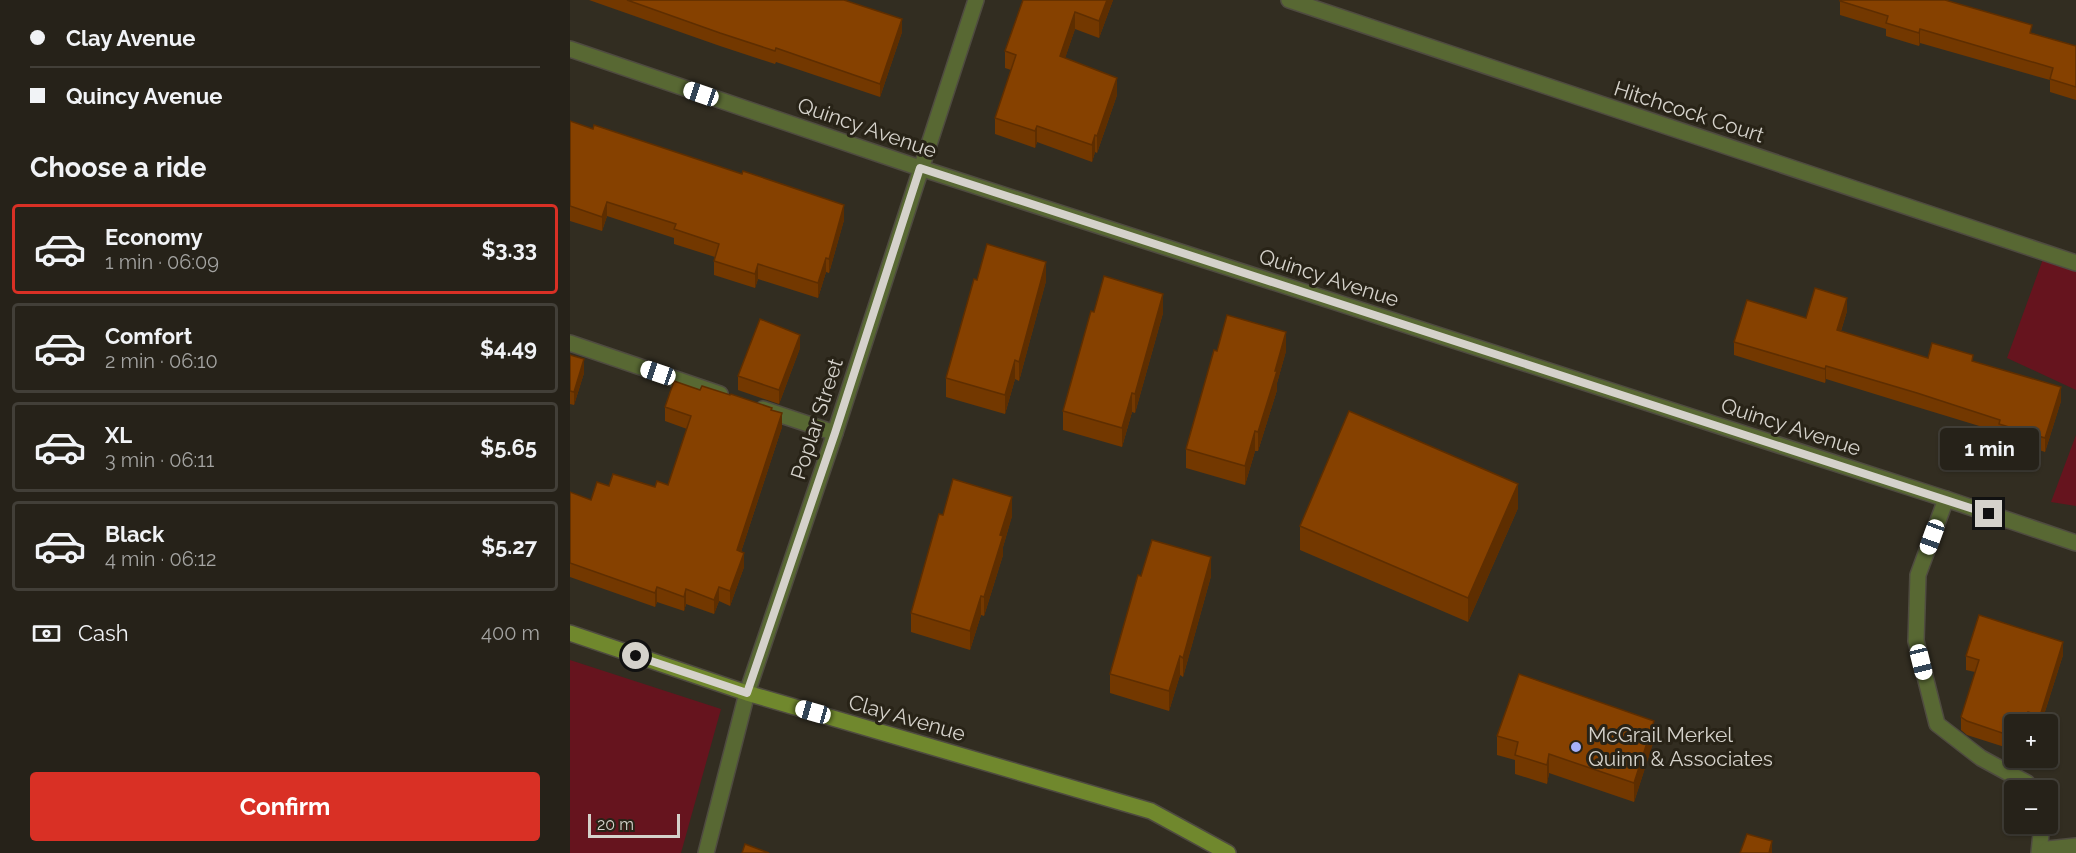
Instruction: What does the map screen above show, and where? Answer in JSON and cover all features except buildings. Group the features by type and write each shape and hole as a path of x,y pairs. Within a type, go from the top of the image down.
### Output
{"main road":[{"name":"Clay Avenue","path":"570,633 747,693 1151,811 1228,853"}],"street":[{"name":"Poplar Street","path":"706,853 747,693 835,433 976,0"},
{"name":"Hitchcock Court","path":"1289,0 2076,263"},
{"name":"Quincy Avenue","path":"570,49 920,168 2076,543"},
{"path":"570,342 835,433"},
{"path":"1946,499 1918,575 1917,586 1916,641 1937,723 1982,758 2022,780"},
{"path":"2042,834 2042,853"},
{"path":"2042,853 2048,849 2076,846"}],"shaded area":[{"path":"2043,259 2076,270 2076,390 2007,358"},
{"path":"2076,435 2076,506 2051,502"},
{"path":"570,660 721,709 681,853 570,853"}],"place":[{"name":"McGrail Merkel Quinn & Associates","path":"1576,747"}],"route":[{"path":"636,656 747,693 835,433 920,168 1989,514"}]}
